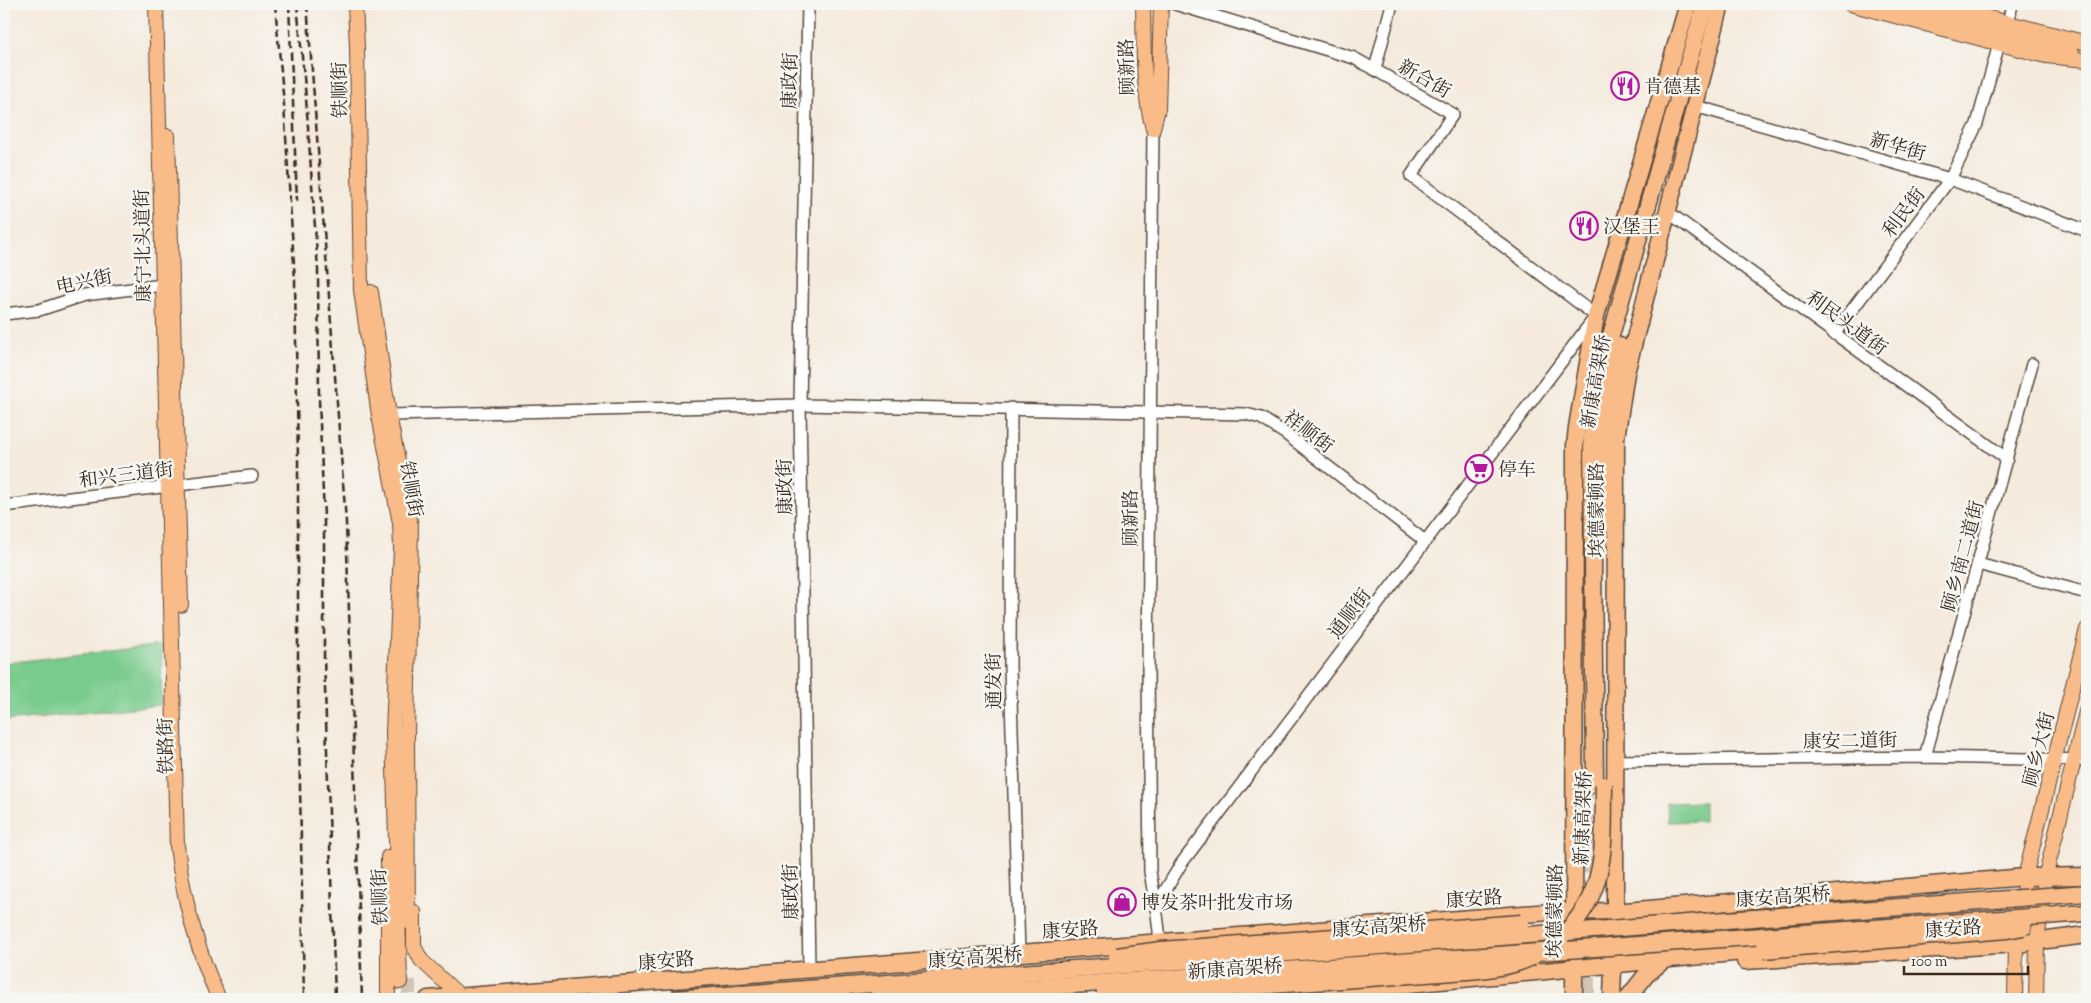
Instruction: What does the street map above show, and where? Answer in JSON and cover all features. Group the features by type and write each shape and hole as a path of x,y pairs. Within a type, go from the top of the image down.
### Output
{"highway":[{"path":"1691,104 1707,4"},
{"name":"埃德蒙顿路","path":"1582,405 1590,785 1592,438 1596,396 1608,346 1707,4"},
{"name":"埃德蒙顿路","path":"1612,999 1614,964 1616,438 1626,373 1668,212 1691,104 1721,4"},
{"name":"埃德蒙顿路","path":"1574,999 1575,446 1596,316 1686,8"},
{"name":"新康高架桥","path":"915,989 995,998 1078,992 1159,993 1499,968 1514,965 1540,953 1561,937 1579,918 1586,908 1599,878 1604,852 1604,442 1607,404 1625,327 1691,104"},
{"path":"1625,911 2025,877 2087,876"},
{"path":"1625,911 1664,915 1998,890 2087,892"},
{"name":"康安高架桥","path":"876,999 915,989 2087,892"},
{"name":"康安路","path":"428,999 1160,942 1572,912 1625,911"},
{"path":"915,989 989,969 1076,962 1161,950 1520,923 1558,918 1572,912"},
{"name":"康安高架桥","path":"673,999 915,989 2087,913"},
{"name":"康安路","path":"1254,999 1668,958 2007,930 2087,913"},
{"name":"康安路","path":"1668,958 1706,963 2016,944 2087,935"},
{"path":"1627,999 1646,975 1668,958"}],"main road":[{"name":"康宁北头道街","path":"156,4 173,486"},
{"name":"康宁北头道街","path":"164,4 167,285"},
{"name":"铁顺街","path":"355,4 358,47 361,290 379,416 400,531 400,732 404,981"},
{"name":"铁顺街","path":"362,4 370,289 389,415 411,526 400,732"},
{"name":"顾新路","path":"1144,4 1145,84 1147,107 1153,129"},
{"name":"顾新路","path":"1153,129 1158,109 1161,4"},
{"path":"1850,4 2046,56 2087,58"},
{"path":"1892,4 2046,39 2087,42"},
{"path":"1935,4 2046,39 2087,58"},
{"path":"1973,4 2011,9 2087,42"},
{"name":"铁路街","path":"173,486 173,638 177,846 180,871 197,940 206,971 219,999"},
{"name":"铁路街","path":"173,486 188,870 198,917 213,968 226,999"},
{"name":"顾乡大街","path":"2016,999 2016,944 2025,877 2087,630"},
{"name":"顾乡大街","path":"2036,999 2037,942 2045,878 2080,760 2087,708"},
{"path":"400,732 412,753 414,946 421,960 461,997"},
{"path":"388,999 388,755 400,732"},
{"path":"963,957 963,999"}],"street":[{"name":"康政街","path":"809,4 800,405 809,969"},
{"name":"新合街","path":"1175,4 1354,58 1453,114 1411,176 1596,316"},
{"path":"1375,70 1392,4"},
{"name":"利民街","path":"1834,334 1950,179 1977,124 1999,44"},
{"name":"新华街","path":"1691,104 1950,179 2087,231"},
{"name":"顾新路","path":"1153,129 1148,669 1150,872 1156,906"},
{"name":"利民头道街","path":"1668,212 2007,459"},
{"name":"电兴街","path":"4,314 39,310 86,295 167,285"},
{"name":"通顺街","path":"1156,906 1181,864 1596,316"},
{"name":"顾乡南二道街","path":"1925,757 2032,364"},
{"name":"祥顺街","path":"389,415 800,405 1240,414 1261,418 1283,432 1425,541"},
{"name":"通发街","path":"1011,408 1010,667 1019,953"},
{"name":"和兴三道街","path":"4,506 252,476"},
{"path":"1978,564 2087,593"},
{"name":"康安二道街","path":"1614,761 1925,757 2080,760"},
{"path":"1156,906 1165,999"}],"green space":[{"path":"162,645 161,705 4,721 4,663"},
{"path":"1704,802 1704,821 1668,822 1667,803"}],"tunnel":[{"path":"1585,785 1587,999"},
{"path":"409,980 409,999"}],"railway":[{"path":"275,4 284,105 295,281 298,461 298,681 304,999"},
{"path":"289,4 297,201"},
{"path":"297,4 306,98 318,270 319,400 324,517 324,657 335,999"},
{"path":"307,4 346,522 362,999"}],"place":[{"name":"肯德基","path":"1625,86"},
{"name":"汉堡王","path":"1584,226"},
{"name":"停车","path":"1479,469"},
{"name":"博发茶叶批发市场","path":"1122,902"}]}
